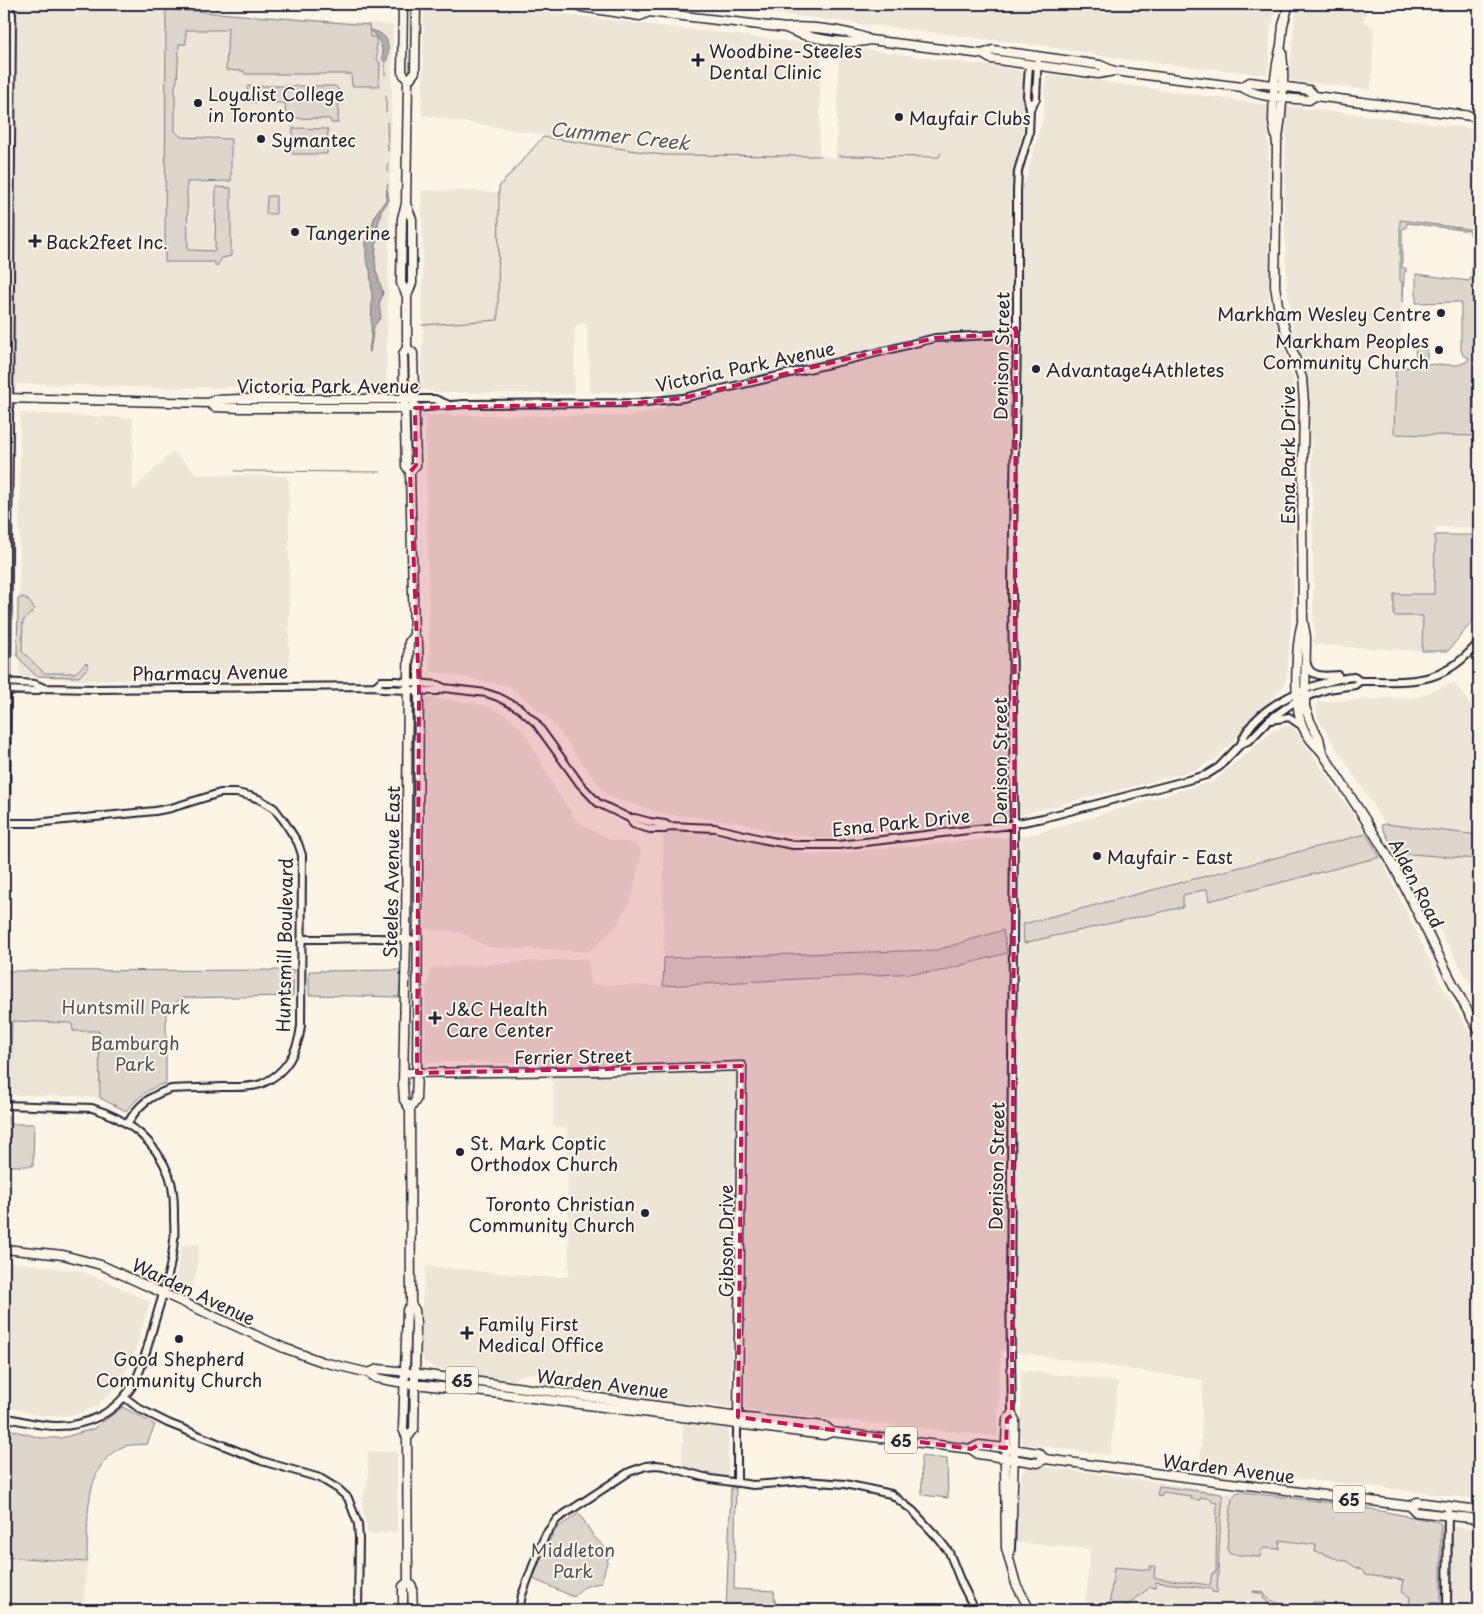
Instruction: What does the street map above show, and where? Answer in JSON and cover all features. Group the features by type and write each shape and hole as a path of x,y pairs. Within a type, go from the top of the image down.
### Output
{"main road":[{"name":"Steeles Avenue East","path":"403,4 402,72 408,81 406,204 402,218 401,283 406,296 407,348 403,354 403,408 406,466 410,472 414,635 418,642 419,686 417,1073 416,1100 410,1109"},
{"name":"Steeles Avenue East","path":"408,81 415,72 416,4"},
{"path":"577,4 581,7 640,16 648,12 786,28 804,26 854,33 870,40 982,54 991,59 1029,65 1098,74 1114,71"},
{"path":"618,4 642,7 648,12"},
{"name":"Esna Park Drive","path":"1289,4 1283,25 1277,64 1280,124 1277,143 1275,286 1278,311 1302,378 1304,403 1302,517 1303,620 1306,637 1306,660 1301,694"},
{"path":"982,54 993,50 1100,65 1114,71 1242,87 1248,92 1309,100 1315,96"},
{"path":"1242,87 1250,82 1309,90 1315,96 1479,117"},
{"name":"Steeles Avenue East","path":"407,348 414,353 416,464 410,472"},
{"name":"Victoria Park Avenue","path":"7,398 209,404 214,407 241,408 415,408"},
{"name":"Victoria Park Avenue","path":"209,404 214,400 242,399 414,399"},
{"name":"Esna Park Drive","path":"1301,694 1298,636 1303,620"},
{"name":"Steeles Avenue East","path":"407,1438 414,1429 416,1323 415,1310 411,1304 410,1109 404,1100 408,686 409,642 414,635"},
{"name":"Alden Road","path":"1301,694 1298,710 1302,726 1312,743 1322,752 1389,858 1449,979 1479,1031"},
{"name":"Alden Road","path":"1301,694 1311,723 1319,738 1322,752"},
{"name":"Ferrier Street","path":"404,1073 595,1071 742,1066"},
{"name":"Gibson Drive","path":"737,1421 742,1066"},
{"name":"Warden Avenue","path":"4,1249 76,1258 101,1265 284,1348 323,1362 369,1372 376,1378 404,1383 737,1421"},
{"name":"Steeles Avenue East","path":"411,1304 407,1310 403,1428 407,1438 408,1582 412,1586 413,1610"},
{"name":"Warden Avenue","path":"369,1372 378,1369 415,1373 655,1405 824,1435 832,1432 971,1449 978,1454 1038,1463 1045,1459 1410,1506 1417,1502 1479,1510"},
{"path":"649,1412 655,1405"},
{"name":"Denison Street","path":"1012,1415 1015,1420 1010,1449 1012,1516"},
{"name":"Warden Avenue","path":"971,1449 979,1444 1039,1453 1045,1459"},
{"name":"Denison Street","path":"1010,1459 1006,1548 1016,1584 1030,1610"},
{"name":"Warden Avenue","path":"1410,1506 1416,1512 1479,1519"},
{"name":"Steeles Avenue East","path":"403,1610 403,1586 408,1582"}],"street":[{"path":"4,6 9,8 12,14 7,398 5,823"},
{"name":"Denison Street","path":"1030,109 1036,99 1038,57"},
{"name":"Denison Street","path":"1012,1415 1010,1292 1014,824 1012,573 1018,175 1029,134 1030,109 1027,96 1029,65"},
{"name":"Victoria Park Avenue","path":"415,408 436,407 447,404 638,403 677,399 934,338 1007,334 1016,328"},
{"name":"Victoria Park Avenue","path":"414,399 435,399 447,404"},
{"path":"1306,660 1308,669 1314,674 1322,676 1339,675 1357,679 1403,681 1430,678 1443,673 1456,666 1479,642"},
{"path":"1301,694 1355,685 1357,679"},
{"name":"Pharmacy Avenue","path":"5,690 35,691 44,688 375,686 382,681 419,686"},
{"name":"Pharmacy Avenue","path":"5,682 35,684 44,688"},
{"name":"Esna Park Drive","path":"419,686 437,691 444,688 486,692 519,708 536,723 580,784 590,794 607,809 631,819 635,818 668,826 715,828 786,844 822,846 1014,824 1206,775 1219,767 1241,744 1250,740 1269,720 1301,694"},
{"name":"Esna Park Drive","path":"1241,744 1244,734 1263,715 1279,702 1301,694"},
{"path":"1269,720 1283,717 1289,718 1302,726"},
{"name":"Huntsmill Boulevard","path":"5,823 35,823 155,811 220,793 237,792 259,799 274,808 301,850 300,1032 295,1052 289,1062 281,1070 260,1084 240,1087 171,1089 161,1092 152,1096 138,1107 128,1123"},
{"path":"301,939 361,937 417,940"},
{"path":"4,1105 81,1106 105,1112 128,1123 154,1147 164,1165 172,1188 174,1238 162,1293 138,1375 124,1397 100,1416 63,1426 42,1426 4,1416"},
{"path":"124,1397 168,1423 262,1461 320,1478 338,1489 348,1498 358,1524 360,1539 358,1610"},
{"path":"737,1421 737,1482"},
{"path":"519,1610 524,1588 546,1534 557,1519 618,1478 638,1468 656,1466 665,1466 711,1479 760,1485 806,1481 846,1484 891,1494 913,1511 949,1552 975,1610"},
{"path":"1447,1610 1448,1507"},
{"name":"Denison Street","path":"1009,1557 1012,1516"},
{"path":"395,1610 413,1610"}],"highlighted area":[{"path":"1016,328 1012,1415 1007,1419 1006,1448 979,1445 971,1449 738,1417 742,1066 417,1073 419,690 410,472 416,465 415,408 637,403 683,398 935,338 1007,334"}],"shaded area":[{"path":"10,4 93,4 393,25 386,385 163,388 4,383 4,12"},
{"path":"424,4 475,4 821,45 819,155 836,158 839,54 846,47 1019,70 1026,92 1023,126 1013,182 1025,183 1044,114 1045,79 1048,74 1268,105 1269,299 1294,383 1294,588 1286,683 1217,758 1195,770 989,823 875,832 830,839 779,833 737,822 664,814 607,796 552,722 510,686 430,671 425,415 630,416 664,409 663,391 591,393 587,324 575,325 574,394 436,392 421,389 423,325 422,190 499,192 499,184 545,135 422,115"},
{"path":"695,4 1277,4 1270,33 1268,75 1130,60 1044,46"},
{"path":"1299,4 1369,4 1363,21 1374,27 1371,90 1289,80 1296,8"},
{"path":"369,30 381,34 387,41 386,63 383,60 380,44"},
{"path":"1287,106 1476,129 1477,230 1400,221 1400,281 1402,281 1401,358 1302,358 1294,334 1287,288 1284,209"},
{"path":"387,189 389,200 380,213 375,259 376,271 383,293 379,305 381,317 374,326 369,352 372,296 370,270 366,259 366,240 369,227 372,225 376,213 386,200"},
{"path":"1304,366 1396,367 1394,434 1474,436 1473,527 1435,527 1434,594 1395,594 1423,616 1422,651 1314,645 1312,456"},
{"path":"20,413 133,418 133,490 173,451 198,475 286,476 286,480 289,480 289,678 87,680 19,676"},
{"path":"1454,682 1478,716 1475,773 1479,800 1479,835 1385,824 1318,719 1316,702 1418,697"},
{"path":"425,697 481,704 505,714 524,731 556,790 576,820 589,829 612,840 636,844 640,848 641,855 632,897 617,925 589,951 489,947 458,932 425,929"},
{"path":"1292,725 1380,857 1439,980 1479,1049 1479,1499 1200,1467 1203,1380 1001,1350 997,1436 745,1410 746,1332 732,1329 731,1407 658,1400 544,1384 538,1375 533,1373 519,1376 507,1382 435,1368 426,1363 421,1355 421,1311 426,1266 538,1277 569,1277 567,1129 553,1126 553,1084 548,1078 545,1062 425,1062 426,989 431,968 588,958 590,985 663,986 663,831 710,833 815,855 1030,835 1214,781 1274,730"},
{"path":"1396,853 1479,859 1479,999"},
{"path":"12,1021 72,1023 73,1031 100,1031 100,1098 10,1095"},
{"path":"199,1244 197,1271 190,1292 174,1285 182,1245"},
{"path":"4,1261 80,1271 150,1302 130,1365 117,1386 97,1406 75,1415 54,1416 36,1415 4,1405"},
{"path":"1021,1370 1118,1382 1110,1455 1021,1443"},
{"path":"683,1424 728,1429 728,1476 682,1466"},
{"path":"368,1451 397,1452 397,1532 368,1534 361,1502 367,1485 369,1469 367,1467"},
{"path":"1029,1465 1479,1530 1479,1610 1085,1610 1090,1549 1016,1542 1021,1475"},
{"path":"7,1557 87,1562 84,1599 78,1610 7,1610"}],"green space":[{"path":"166,9 369,25 370,37 376,37 377,59 380,63 379,86 352,86 351,74 245,74 244,71 226,70 228,27 224,30 186,30 186,44 179,44 177,81 175,86 175,131 181,137 231,139 231,181 187,182 188,250 215,251 216,187 231,188 231,256 222,258 217,266 215,266 215,262 165,262"},
{"path":"248,86 335,86 339,90 338,123 331,123 330,119 291,118 286,114 285,103 246,102"},
{"path":"293,128 328,129 327,154 292,154"},
{"path":"267,196 276,196 276,214 266,214"},
{"path":"1400,220 1476,230 1474,436 1394,434 1396,367 1415,367 1416,364 1458,365 1468,361 1468,357 1463,355 1461,350 1461,302 1416,303 1416,274 1469,281 1472,276 1472,236 1470,231 1407,223 1406,228 1402,229 1402,268 1406,268 1406,272 1404,272 1402,302"},
{"path":"1415,343 1427,343 1427,359 1416,359"},
{"path":"1435,535 1478,535 1476,617 1448,651 1422,651 1423,616 1394,616 1394,594 1434,594"},
{"path":"23,597 35,609 23,621 22,651 44,673 75,673 86,663 89,666 79,677 36,676 17,656 18,599"},
{"path":"1381,825 1479,835 1479,859 1396,853"},
{"path":"1366,834 1380,857 1209,901 1207,889 1183,895 1183,907 1024,943 1023,924"},
{"path":"1003,930 1007,953 937,972 663,986 664,958 937,950"},
{"name":"Huntsmill Park","path":"294,970 293,996 181,998 166,1012 166,1083 144,1094 126,1111 100,1098 99,1031 73,1031 72,1023 12,1021 10,1095 4,1095 4,971"},
{"path":"401,970 399,997 309,995 309,971"},
{"path":"4,1115 8,1115 9,1124 34,1124 33,1166 8,1166 8,1236 4,1236"},
{"path":"123,1407 155,1425 147,1444 129,1445 120,1448 108,1457 99,1469 93,1483 90,1499 87,1562 4,1557 4,1428 41,1438 61,1438 93,1429"},
{"path":"921,1456 947,1459 948,1498 922,1495"},
{"path":"1159,1486 1221,1494 1223,1497 1217,1593 1212,1592 1212,1589 1156,1582 1155,1588 1150,1587 1122,1610 1109,1610 1114,1567 1150,1570 1150,1566 1155,1566 1154,1578 1210,1585 1212,1573 1216,1572 1217,1503 1212,1502 1211,1499 1201,1497 1200,1500 1191,1499 1191,1496 1163,1492 1161,1496 1157,1495"},
{"path":"731,1488 736,1488 734,1589 774,1591 776,1610 726,1610"},
{"path":"1237,1492 1349,1505 1439,1522 1441,1524 1441,1603 1428,1602 1414,1610 1409,1610 1410,1597 1402,1592 1404,1580 1365,1575 1362,1570 1347,1561 1315,1552 1316,1545 1280,1540 1279,1549 1264,1548 1261,1551 1260,1557 1230,1554 1227,1549 1232,1498"},
{"name":"Middleton Park","path":"579,1513 594,1537 610,1552 601,1583 582,1588 574,1597 533,1579 546,1546 556,1529"},
{"path":"1253,1591 1263,1592 1272,1600 1284,1604 1312,1607 1313,1602 1324,1602 1324,1607 1328,1610 1268,1610 1268,1603 1263,1598 1264,1594"}],"waterway":[{"path":"385,63 385,75"},
{"path":"386,96 386,112"},
{"path":"387,122 388,151"},
{"name":"Cummer Creek","path":"422,325 498,320 499,187 543,137 663,155 820,156"},
{"name":"Cummer Creek","path":"838,156 939,157 941,153"},
{"path":"388,164 388,172"},
{"path":"387,189 388,184"},
{"path":"235,471 381,472"}],"place":[{"name":"Woodbine-Steeles Dental Clinic","path":"698,60"},
{"name":"Loyalist College in Toronto","path":"198,103"},
{"name":"Mayfair Clubs","path":"899,117"},
{"name":"Symantec","path":"261,139"},
{"name":"Tangerine","path":"295,232"},
{"name":"Back2feet Inc.","path":"35,241"},
{"name":"Markham Wesley Centre","path":"1441,313"},
{"name":"Markham Peoples Community Church","path":"1439,350"},
{"name":"Advantage4Athletes","path":"1036,369"},
{"name":"Mayfair - East","path":"1097,856"},
{"name":"J&C Health Care Center","path":"435,1018"},
{"name":"St. Mark Coptic Orthodox Church","path":"460,1152"},
{"name":"Toronto Christian Community Church","path":"645,1213"},
{"name":"Family First Medical Office","path":"467,1333"},
{"name":"Good Shepherd Community Church","path":"179,1339"}],"park label":[{"name":"Bamburgh Park","path":"135,1052"}]}
